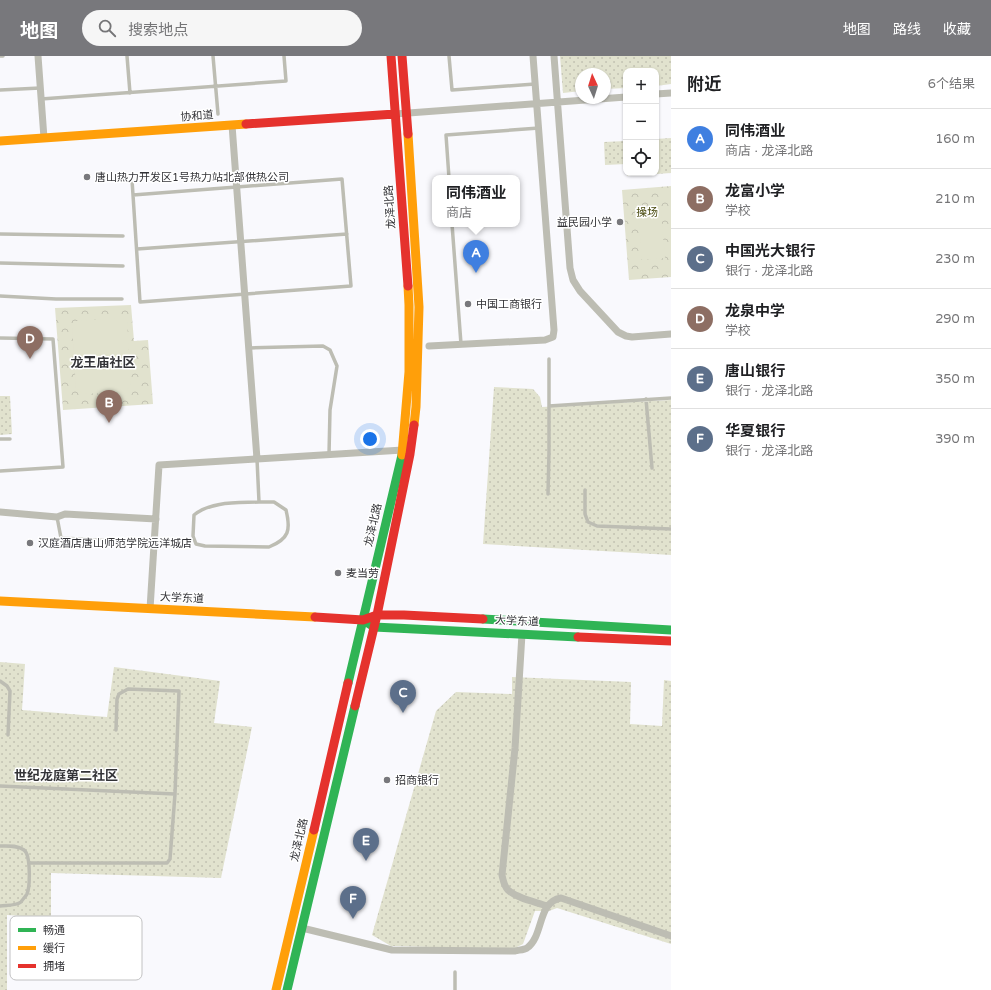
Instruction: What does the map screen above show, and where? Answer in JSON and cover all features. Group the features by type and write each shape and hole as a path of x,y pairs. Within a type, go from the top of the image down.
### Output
{"main road":[{"name":"龙泽北路","path":"287,990 377,615 406,452 410,343 404,226 391,56"},
{"name":"龙泽北路","path":"276,990 363,620 406,452 416,406 419,307 402,56"},
{"name":"协和道","path":"0,141 395,114"},
{"name":"大学东道","path":"0,601 363,620 377,615 671,630"},
{"name":"大学东道","path":"363,620 374,627 671,641"}],"street":[{"path":"38,56 44,138"},
{"path":"429,346 546,340 553,337 554,330 533,56"},
{"path":"554,56 570,268 573,280 580,291 618,332 632,337 671,334"},
{"path":"659,94 671,93"},
{"path":"395,114 623,97"},
{"path":"232,125 258,459"},
{"path":"150,608 159,465 329,454 406,452"},
{"path":"0,512 57,517 65,514 156,519"},
{"path":"522,634 515,748 502,875 508,890 547,906"},
{"path":"302,928 392,950 515,951 526,949 534,941 547,906 556,899 561,898 671,936"}],"lane":[{"path":"127,56 130,93"},
{"path":"213,56 218,114"},
{"path":"41,99 286,81 284,56"},
{"path":"450,56 452,90 535,84"},
{"path":"0,90 40,88"},
{"path":"449,175 446,135 539,128"},
{"path":"132,180 140,302 351,286 342,179 133,195"},
{"path":"452,227 461,344"},
{"path":"0,234 123,236"},
{"path":"137,248 346,234"},
{"path":"0,263 123,266"},
{"path":"0,296 56,299 122,298"},
{"path":"0,338 53,339 63,466 0,471"},
{"path":"249,348 323,346 330,350 337,366 330,410 329,454"},
{"path":"548,494 549,359"},
{"path":"549,406 671,398"},
{"path":"646,399 652,468"},
{"path":"0,439 10,439"},
{"path":"258,459 259,502"},
{"path":"585,490 585,514 588,522 597,526 671,529"},
{"path":"259,502 274,502 286,510 289,525 286,537 278,544 269,547 205,546 196,544 193,536 194,515 200,509 210,506 259,502"},
{"path":"57,517 61,538 154,543"},
{"path":"0,681 10,691 8,735"},
{"path":"29,863 167,864 170,859 175,794 179,691 128,689 119,694 117,699 116,730"},
{"path":"0,786 175,794"},
{"path":"0,846 17,846 25,850 29,863 27,894 20,902 0,906"},
{"path":"455,972 455,990"}],"green space":[{"path":"560,56 671,56 671,84 659,86 659,68 623,68 623,88 611,89 611,68 575,68 575,92 563,93"},
{"path":"671,138 671,173 659,174 659,139"},
{"path":"623,141 623,164 605,165 604,142"},
{"name":"操场","path":"671,186 671,277 629,280 622,190"},
{"path":"661,214 665,258 642,260 638,216"},
{"path":"131,305 134,341 148,340 153,404 63,410 55,308"},
{"path":"119,318 127,322 131,385 125,392 83,394 76,388 72,328 77,321"},
{"path":"494,387 533,389 540,397 542,407 671,400 671,555 483,544"},
{"path":"0,396 10,396 12,434 0,435"},
{"path":"0,662 25,664 22,710 107,717 114,667 220,681 214,723 252,727 221,878 51,873 51,916 7,915 7,990 0,990"},
{"path":"512,677 631,682 630,724 662,726 664,680 671,681 671,944 557,908 549,911 535,911 523,944 513,949 391,946 372,935 436,711 456,692 512,694"}],"traffic: fast":[{"path":"348,683 402,455"},
{"path":"483,619 671,630"},
{"path":"368,623 374,627 578,637"},
{"path":"287,990 355,706"}],"traffic: slow":[{"path":"0,141 246,124"},
{"path":"408,134 419,307 416,407 414,425"},
{"path":"402,455 409,372 408,286"},
{"path":"0,601 315,617"},
{"path":"276,990 314,830"}],"traffic: jam":[{"path":"391,56 408,286"},
{"path":"402,56 408,134"},
{"path":"246,124 395,114"},
{"path":"355,706 377,615 410,454 414,425"},
{"path":"315,617 363,620 377,615 404,615 483,619"},
{"path":"578,637 671,641"},
{"path":"314,830 348,683"}],"place":[{"name":"唐山热力开发区1号热力站北部供热公司","path":"87,177"},
{"name":"益民园小学","path":"620,222"},
{"name":"同伟酒业","path":"476,273"},
{"name":"中国工商银行","path":"468,304"},
{"name":"龙泉中学","path":"30,359"},
{"name":"龙富小学","path":"109,423"},
{"name":"汉庭酒店唐山师范学院远洋城店","path":"30,543"},
{"name":"麦当劳","path":"338,573"},
{"name":"中国光大银行","path":"403,713"},
{"name":"招商银行","path":"387,780"},
{"name":"唐山银行","path":"366,861"},
{"name":"华夏银行","path":"353,919"}],"district":[{"name":"龙王庙社区","path":"103,363"},
{"name":"世纪龙庭第二社区","path":"66,776"}]}
